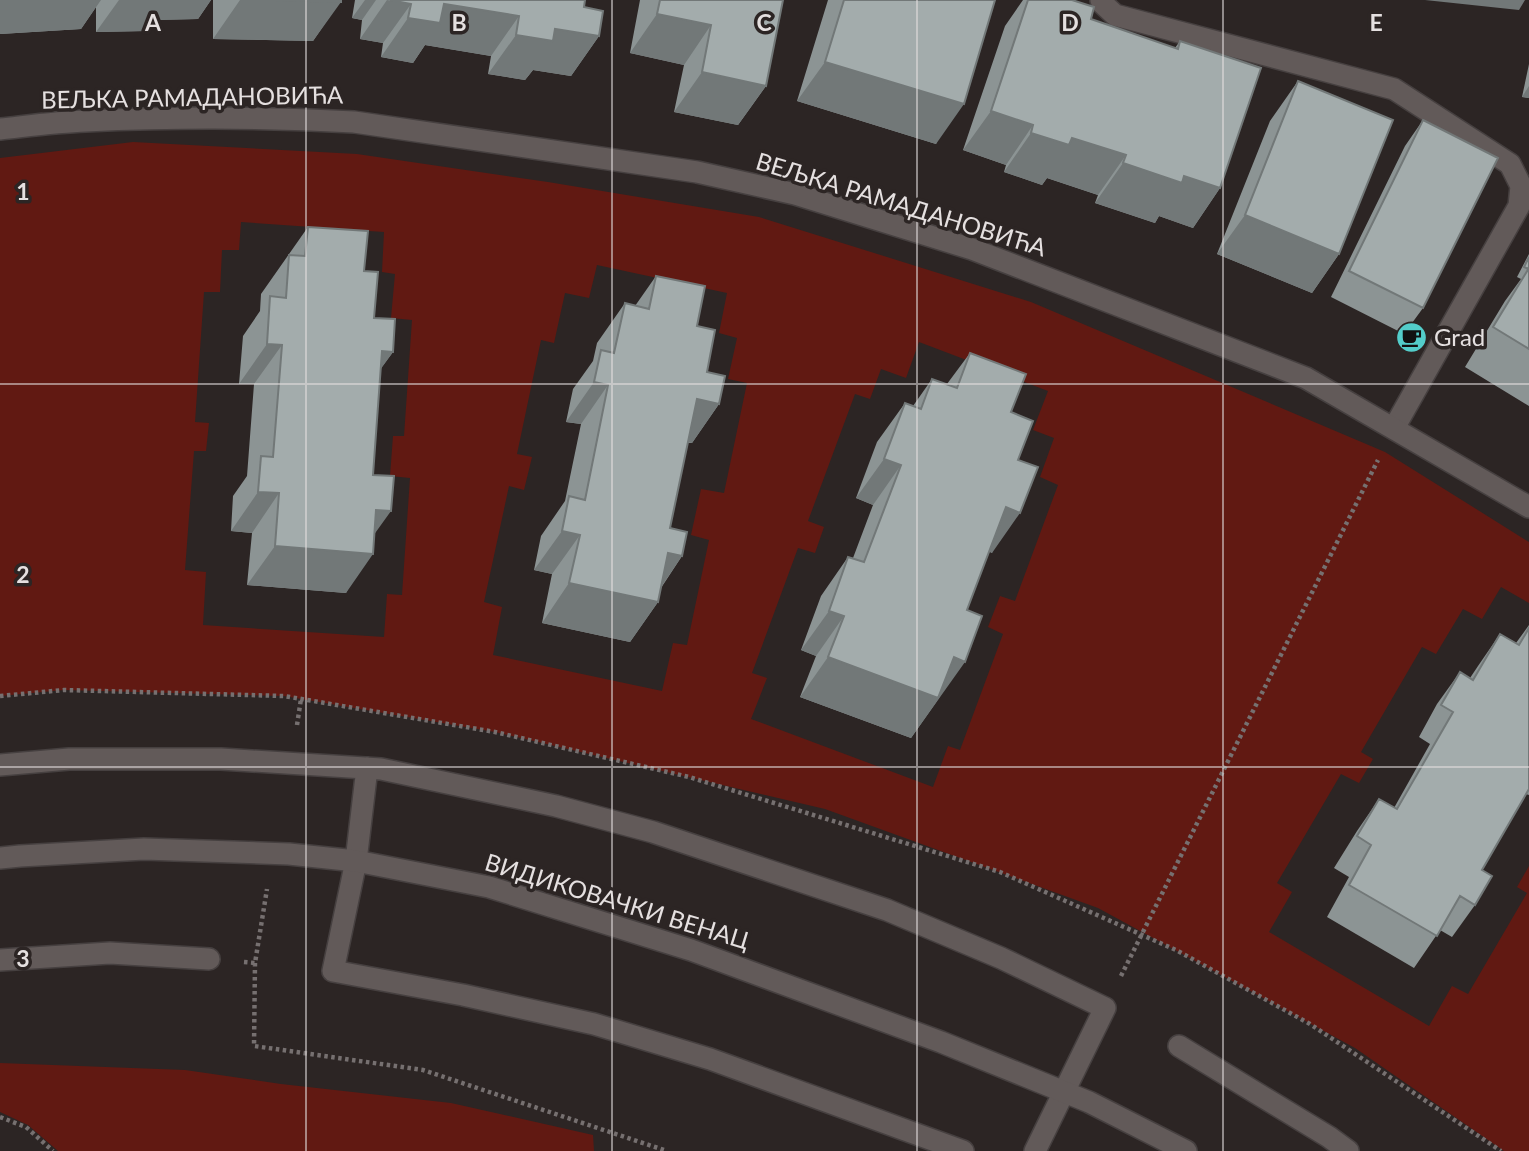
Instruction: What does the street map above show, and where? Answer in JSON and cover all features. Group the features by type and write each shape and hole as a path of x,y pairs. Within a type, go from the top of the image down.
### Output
{"street":[{"path":"1101,0 1115,15 1394,89 1510,164 1521,186 1519,206 1394,428"},
{"name":"ВЕЉКА РАМАДАНОВИЋА","path":"0,129 83,121 165,119 354,122 697,172 795,194 972,249 1307,377 1529,507"},
{"path":"0,765 69,759 221,759 381,769 556,806 666,836 887,910 1001,958 1105,1008 1035,1151"},
{"path":"366,768 356,860 333,971 463,995 594,1024 710,1059 963,1151"},
{"name":"ВИДИКОВАЧКИ ВЕНАЦ","path":"0,858 144,849 273,854 356,860 489,887 691,950 941,1042 1090,1102 1186,1151"},
{"path":"0,960 110,953 209,959"},
{"path":"1179,1046 1348,1151"}],"path":[{"path":"1105,1008 1394,428"},
{"path":"273,854 255,963 254,1046 423,1070 667,1151"},
{"path":"209,959 255,963"},
{"path":"0,1117 26,1128 52,1151"}],"shaded area":[{"path":"133,142 357,154 759,217 1031,302 1385,452 1529,542 1529,603 1501,587 1482,619 1463,609 1436,654 1422,647 1361,752 1373,759 1359,783 1341,774 1277,883 1292,892 1269,932 1429,1026 1452,986 1468,994 1527,893 1517,887 1529,866 1529,1151 1504,1151 1355,1048 1098,908 825,809 495,732 284,696 64,690 0,696 0,158","holes":["241,222 384,232 382,272 395,274 391,318 412,320 404,436 393,436 390,476 410,478 402,595 387,594 384,637 203,625 206,572 185,570 194,451 206,451 209,423 195,422 204,292 220,292 222,250 239,250","597,265 727,293 719,333 737,338 728,379 747,383 724,493 701,489 691,535 709,540 687,645 673,643 662,691 493,655 502,607 484,602 509,486 524,490 532,457 517,454 541,340 554,343 565,293 589,298","919,342 1048,391 1033,430 1054,438 1040,477 1058,485 1015,601 1000,596 988,627 1003,634 960,750 948,746 933,787 751,719 767,678 752,673 798,548 815,553 824,527 808,521 855,394 870,399 881,369 906,378"]},
{"path":"0,1063 185,1070 451,1103 593,1135 594,1151 58,1151 28,1125 0,1112"}],"building":[{"path":"275,0 341,0 341,2"},
{"path":"390,0 585,0 584,7 603,11 599,36 555,29 553,41 516,35 519,16 444,4 440,23 408,18 411,4"},
{"path":"660,0 783,0 766,86 702,72 711,25 657,14"},
{"path":"844,0 995,0 964,104 825,62"},
{"path":"1028,0 1072,0 1094,7 1091,19 1178,49 1180,41 1261,68 1220,188 1184,176 1182,183 1123,163 1126,155 1072,138 1069,145 1031,133 1033,125 991,111"},
{"path":"1298,81 1393,120 1339,254 1245,215"},
{"path":"1423,120 1498,158 1423,308 1349,271"},
{"path":"308,227 368,231 364,271 378,272 374,318 395,319 393,352 382,351 373,475 394,476 391,511 376,510 373,554 275,546 279,493 258,492 261,456 273,457 282,345 267,344 270,296 286,298 289,255 305,256"},
{"path":"1529,268 1529,349 1493,327"},
{"path":"656,276 705,286 697,326 715,330 707,372 725,376 719,404 697,399 670,528 687,532 682,556 668,553 658,602 569,583 580,535 562,531 569,496 585,500 608,385 594,382 601,350 614,353 625,303 649,309"},
{"path":"970,353 1026,374 1011,412 1033,421 1018,460 1038,467 1020,513 1006,507 967,610 982,616 965,662 954,657 938,698 828,657 844,616 829,611 848,557 864,562 901,465 884,459 905,403 921,409 932,379 957,388"},
{"path":"1529,628 1529,789 1482,870 1492,876 1475,905 1460,896 1437,936 1349,885 1371,845 1357,836 1379,799 1397,809 1453,712 1441,705 1460,672 1473,680 1500,634 1519,645"}],"place":[{"name":"Grad","path":"1411,338"}]}
